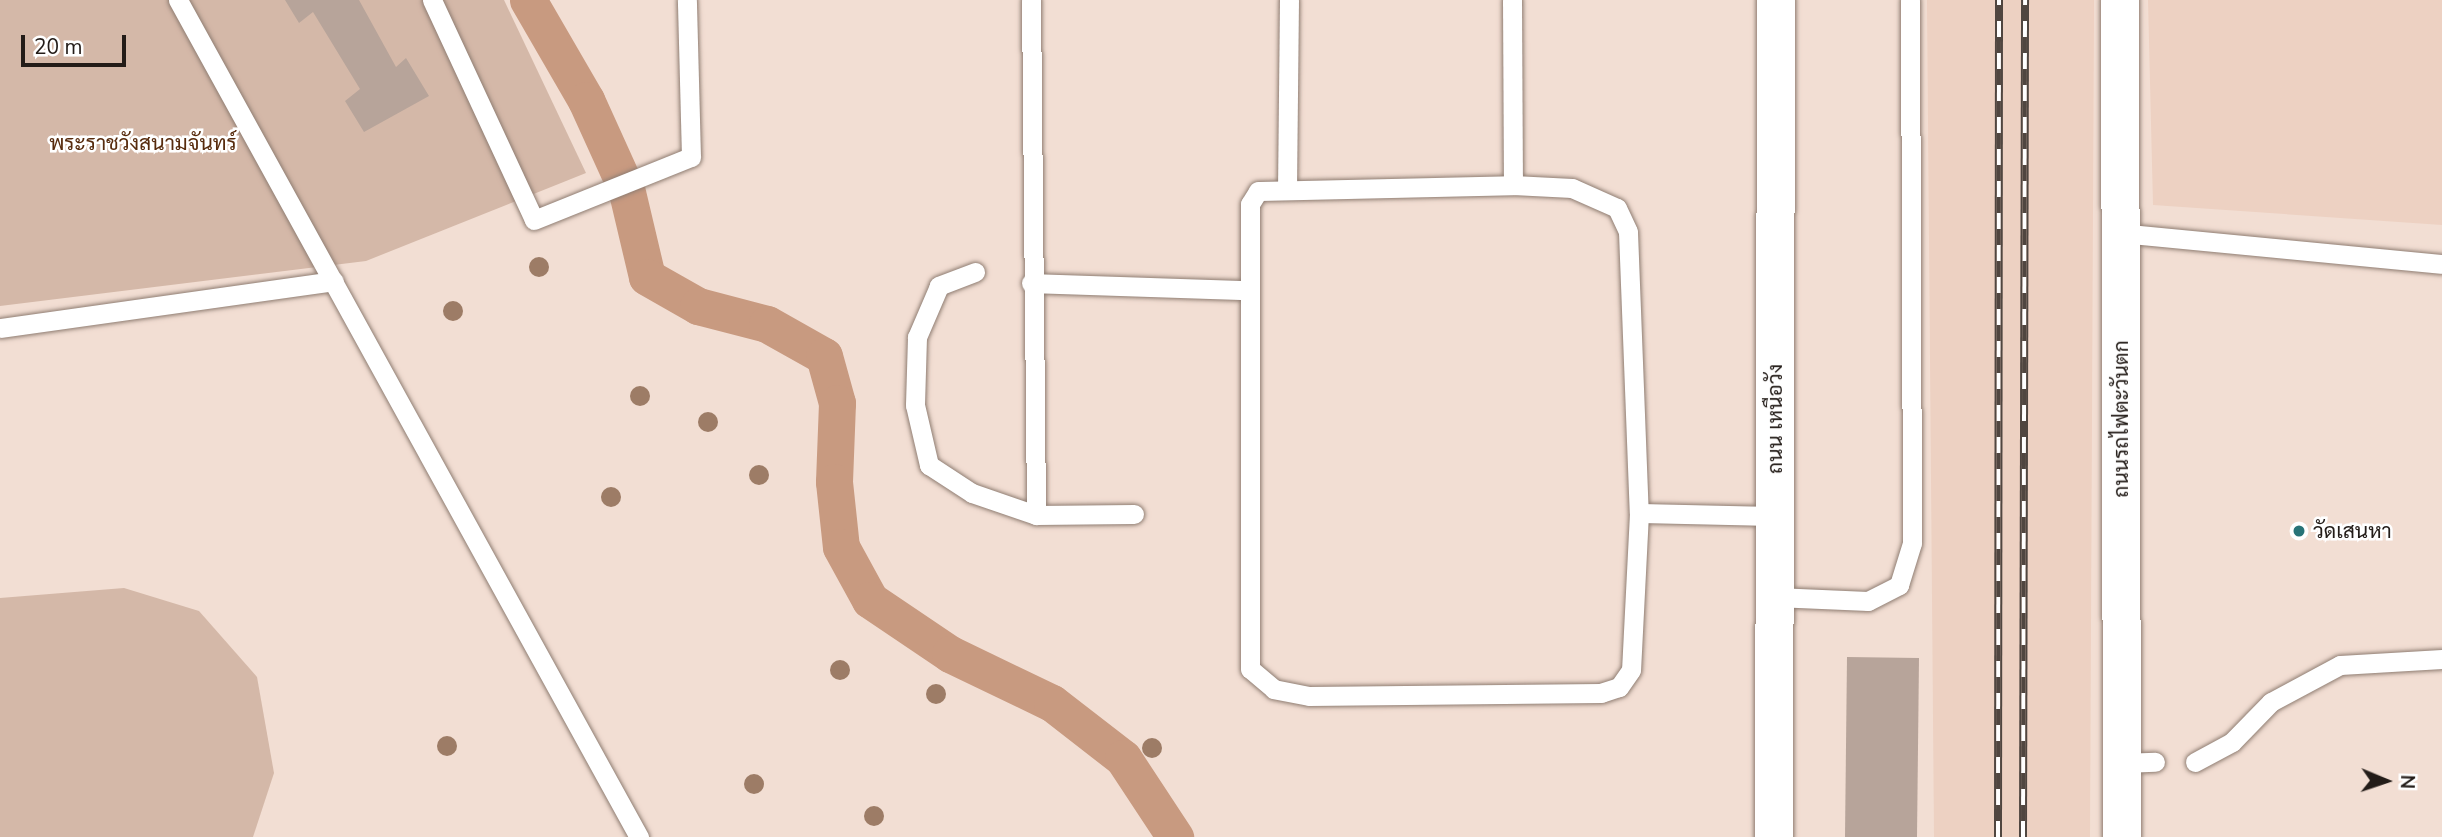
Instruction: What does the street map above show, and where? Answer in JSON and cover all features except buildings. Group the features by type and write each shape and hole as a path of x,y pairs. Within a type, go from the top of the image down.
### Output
{"street":[{"name":"ถนน เหนือวัง","path":"1774,837 1776,0"},
{"name":"ถนนรถไฟตะวันตก","path":"2120,0 2120,233 2138,762 2122,837"}],"lane":[{"path":"178,0 639,837"},
{"path":"432,0 534,220 691,157 687,0"},
{"path":"1031,0 1031,283 1035,515"},
{"path":"1287,190 1289,0"},
{"path":"1512,0 1513,185"},
{"path":"1774,597 1868,601 1899,585 1912,542 1910,0"},
{"path":"1513,185 1572,188 1617,208 1628,232 1639,513 1631,670 1619,687 1601,693 1309,696 1274,690 1250,669 1246,290 1250,204 1258,191 1513,185"},
{"path":"2120,233 2442,264"},
{"path":"975,272 939,286 917,337 915,405 929,466 972,493 1035,515 1134,514"},
{"path":"0,328 334,281"},
{"path":"1031,283 1246,290"},
{"path":"1639,513 1774,516"},
{"path":"2195,762 2232,742 2271,702 2340,665 2442,659"}],"shaded area":[{"path":"1927,0 2094,0 2090,837 1934,837"},
{"path":"2148,0 2442,0 2442,225 2153,205"}],"green space":[{"name":"พระราชวังสนามจันทร์","path":"0,0 504,0 586,173 366,261 0,306"},
{"path":"124,588 199,611 257,677 274,773 253,837 0,837 0,598"}],"waterway":[{"path":"528,0 586,100 626,188 647,277 698,306 767,324 824,356 837,403 834,482 841,547 870,600 950,654 1052,703 1123,758 1175,837"}],"railway":[{"path":"1998,837 1999,0"},
{"path":"2023,837 2025,0"}],"place":[{"name":"วัดเสนหา","path":"2299,531"}]}
